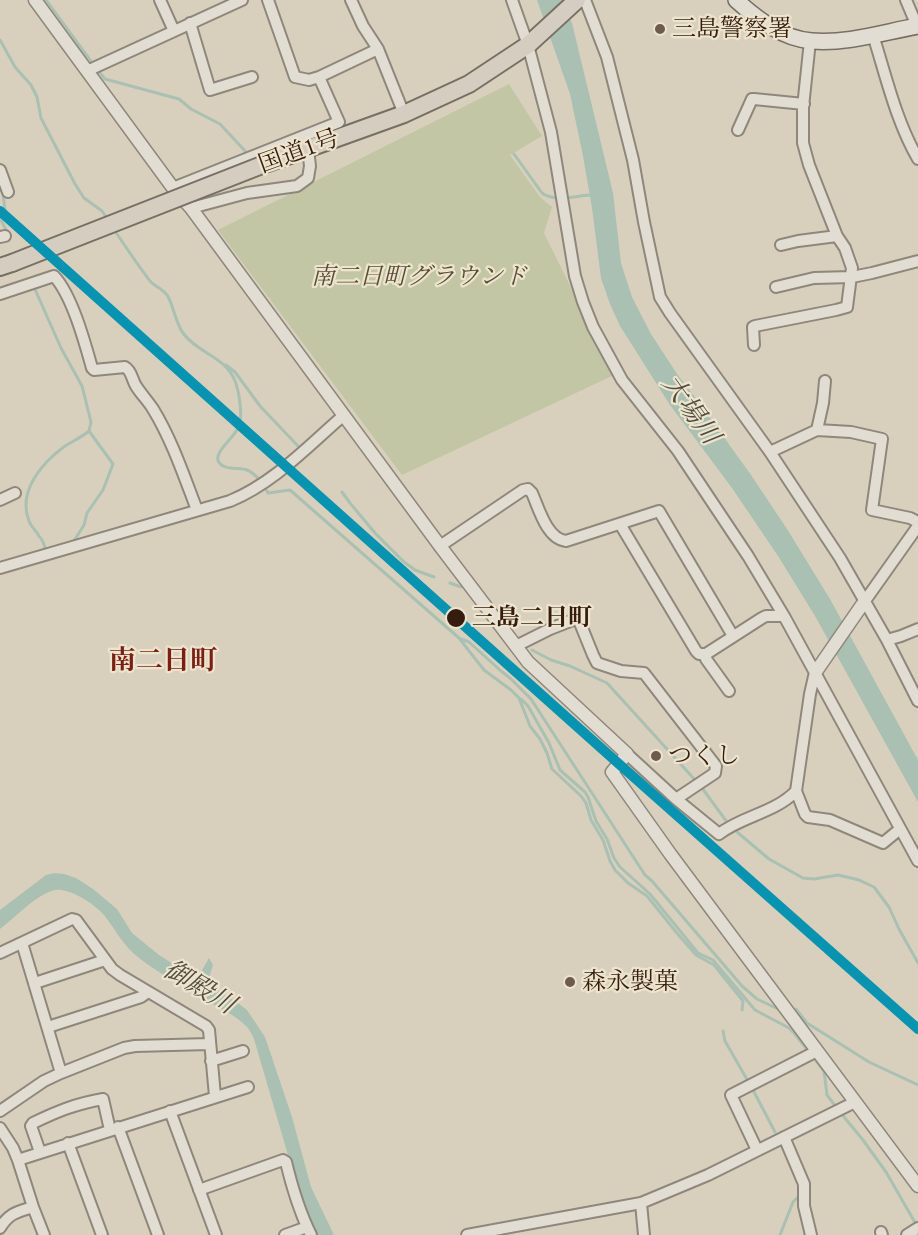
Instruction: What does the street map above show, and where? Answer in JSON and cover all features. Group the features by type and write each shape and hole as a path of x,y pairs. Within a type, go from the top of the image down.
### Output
{"highway":[{"name":"国道1号","path":"6,265 262,165 404,114 469,84 528,45 577,0"}],"main road":[{"path":"736,0 746,10 774,29 810,41 848,40 918,26"}],"street":[{"path":"35,0 528,662 676,799 719,834 734,824 777,806 789,799 796,791"},
{"path":"160,0 174,31"},
{"path":"87,71 242,0"},
{"path":"268,0 295,77 309,80 319,77 378,50"},
{"path":"351,0 378,50 404,114"},
{"path":"512,0 528,45 551,132 575,276 593,327 622,380 678,451 748,556 816,672 918,861"},
{"path":"585,0 607,57 633,159 660,297 669,313 770,452 840,558 863,604 887,640 918,701"},
{"path":"906,0 918,26"},
{"path":"190,23 210,90 252,77"},
{"path":"873,34 903,127 918,159"},
{"path":"754,345 753,327 755,326 846,308 852,277 852,268 845,249 837,236 805,153 802,133 810,41"},
{"path":"173,188 339,123 319,77"},
{"path":"738,130 752,99 804,104"},
{"path":"191,208 247,193 297,186 308,178 310,166 308,149"},
{"path":"0,170 8,192"},
{"path":"781,244 837,236"},
{"path":"777,286 814,278 852,277 918,261"},
{"path":"0,294 54,276 71,306 92,368 94,370 125,367 129,369 135,384 153,409 180,464 197,510"},
{"path":"817,430 825,381"},
{"path":"0,568 230,501 256,489 344,415"},
{"path":"770,452 817,430 851,432 882,439 872,510 910,518 918,524 816,672 810,694 796,791 808,817 830,820 883,843 900,829"},
{"path":"440,546 523,490 528,489 552,534 560,540 566,541 659,511 733,636"},
{"path":"0,500 15,493"},
{"path":"620,524 699,654 704,654 766,616 784,616"},
{"path":"516,646 579,618 597,663 621,670 644,673 716,766 715,773 676,799"},
{"path":"887,640 918,629"},
{"path":"704,654 729,691"},
{"path":"627,754 612,772 670,855 918,1186"},
{"path":"0,953 72,919 76,920 105,960 120,975 206,1026 209,1030 215,1096"},
{"path":"22,943 62,1073"},
{"path":"35,983 105,960"},
{"path":"48,1027 141,997 148,992"},
{"path":"0,1111 44,1082 124,1048 209,1044"},
{"path":"211,1061 243,1051"},
{"path":"757,1150 731,1095 817,1051"},
{"path":"18,1160 248,1087"},
{"path":"40,1152 31,1126 33,1123 73,1105 103,1099 158,1235"},
{"path":"467,1235 496,1232 641,1203 708,1175 855,1102"},
{"path":"170,1111 216,1235"},
{"path":"0,1128 18,1160 44,1235"},
{"path":"784,1137 804,1184 804,1206 811,1235"},
{"path":"68,1143 102,1235"},
{"path":"199,1190 283,1160 286,1162 293,1192 309,1231 285,1235"},
{"path":"641,1203 644,1235"},
{"path":"0,1228 5,1219 11,1215 33,1207"},
{"path":"908,1235 918,1228"}],"green space":[{"name":"南二日町グラウンド","path":"509,84 542,136 510,155 540,197 552,207 544,233 614,375 402,475 218,230"}],"water":[{"name":"大場川","path":"537,0 562,0 572,23 613,193 621,263 632,297 651,334 677,374 751,475 830,599 918,760 918,802 815,616 778,556 732,488 670,405 620,326 601,278 592,208 570,94"},
{"name":"御殿川","path":"54,873 76,878 93,889 117,909 132,933 159,955 197,979 209,958 213,965 207,984 247,1010 265,1037 292,1117 311,1187 334,1235 316,1235 302,1203 254,1039 243,1023 139,958 124,943 100,911 73,893 54,890 46,893 29,904 0,929 0,910 46,875"}],"waterway":[{"path":"46,0 93,64"},
{"path":"0,40 15,67 31,85 37,97 41,118 75,184 84,198 102,211 108,220"},
{"path":"97,69 105,79 179,99 191,109 220,124 246,152"},
{"path":"514,154 542,193 547,196 560,198 593,195"},
{"path":"3,192 5,212"},
{"path":"2,216 1,220 7,232"},
{"path":"113,228 150,281 167,295 183,333 225,366 235,381 240,404 240,422 237,430 218,456 220,463 226,467 251,472 268,493 290,490 459,638 484,670 519,698 530,726 547,753 552,769 586,803 591,820 603,840 615,870 628,883 647,896 696,955 714,965 743,1001 742,1010"},
{"path":"34,287 61,348 82,386 91,422 89,431 48,460 29,488 26,510 29,521 45,548"},
{"path":"226,365 235,372 260,406 298,446"},
{"path":"74,541 84,525 87,513 103,490 113,464 89,431"},
{"path":"342,492 375,533 404,562 415,570 434,577"},
{"path":"450,583 461,587"},
{"path":"461,639 469,642 531,699 645,875 742,986 757,999 778,1009"},
{"path":"532,650 607,683 696,781"},
{"path":"521,699 528,706 549,743 560,770 588,797 596,821 620,867 650,894 698,953 713,960 755,1010 794,1033 824,1071 827,1095 836,1107"},
{"path":"702,788 727,822"},
{"path":"737,832 769,859 803,878 814,879 838,875 859,880 874,887 889,907 918,963"},
{"path":"796,1009 807,1023 869,1062 918,1085"},
{"path":"723,1031 725,1041 749,1083"},
{"path":"752,1088 775,1132"},
{"path":"840,1112 886,1172 917,1226"},
{"path":"780,1235 793,1202 799,1196"}],"transit line":[{"path":"0,211 918,1029"}],"place":[{"name":"三島警察署","path":"660,29"},
{"name":"三島二日町","path":"456,618"},
{"name":"つくし","path":"656,756"},
{"name":"森永製菓","path":"570,982"}],"district":[{"name":"南二日町","path":"163,662"}]}
